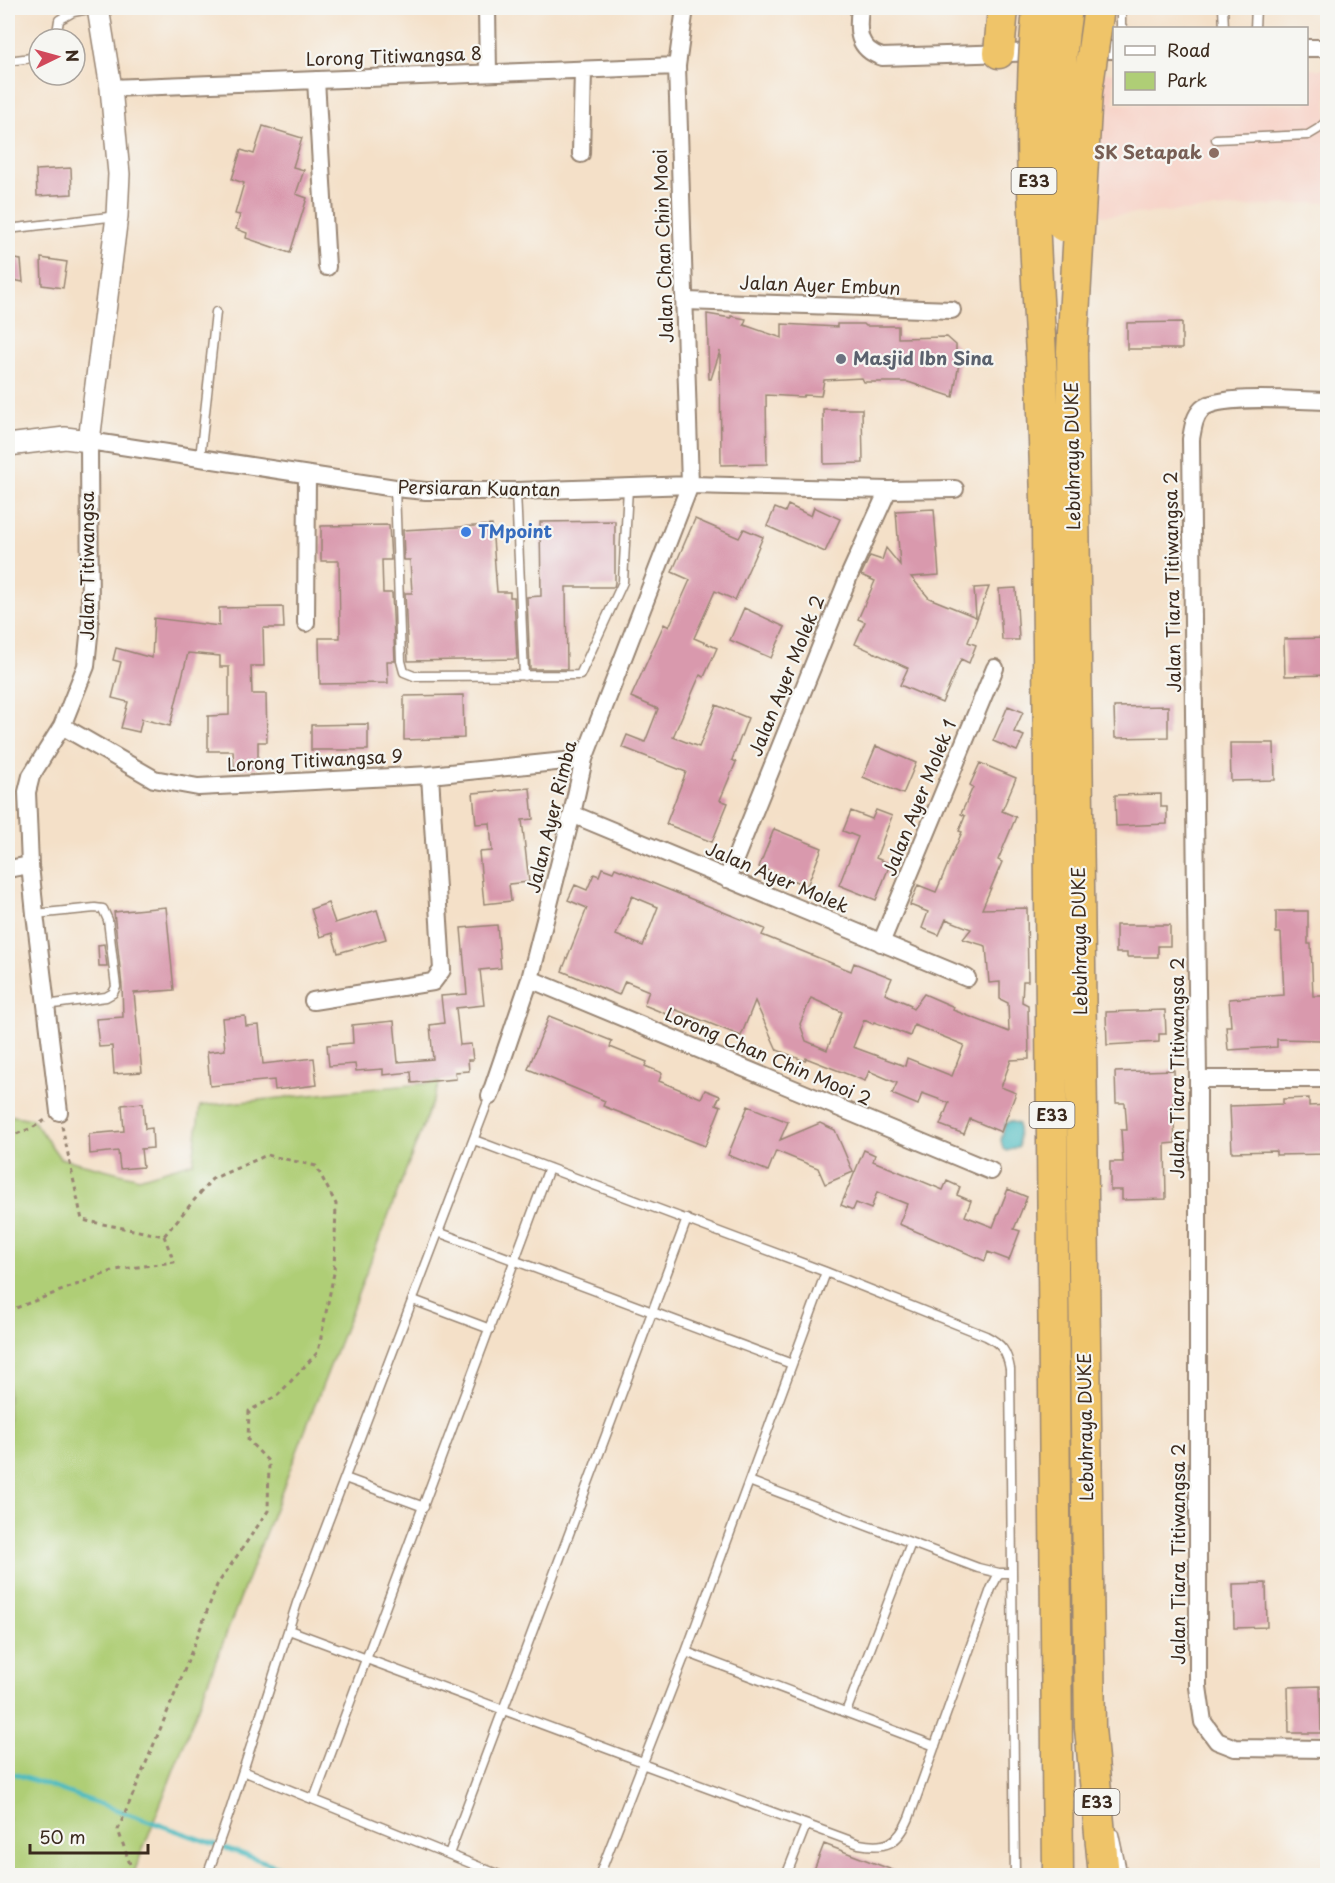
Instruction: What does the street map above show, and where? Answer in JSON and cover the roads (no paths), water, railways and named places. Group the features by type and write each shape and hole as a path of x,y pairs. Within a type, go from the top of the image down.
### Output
{"highway":[{"name":"Lebuhraya DUKE","path":"1038,8 1033,61 1033,132 1047,539 1058,1875"},
{"name":"Lebuhraya DUKE","path":"1067,8 1061,64 1059,124 1060,189 1072,351 1090,1728 1104,1875"},
{"path":"1072,351 1087,92 1099,8"}],"street":[{"name":"Jalan Titiwangsa","path":"59,1112 30,865 27,792 31,776 62,726 87,666 90,626 89,441 117,216 119,174 111,88 98,8"},
{"path":"487,8 488,73"},
{"name":"Jalan Chan Chin Mooi","path":"685,8 677,66 690,484"},
{"path":"860,8 859,35 870,53 882,57 999,27 1113,50"},
{"path":"1308,48 1328,48"},
{"name":"Lorong Titiwangsa 8","path":"111,88 677,66"},
{"path":"581,154 583,70"},
{"path":"316,80 327,267"},
{"name":"Jalan Ayer Embun","path":"686,301 952,310"},
{"name":"Jalan Tiara Titiwangsa 2","path":"1328,401 1232,400 1216,402 1203,408 1194,421 1191,439 1198,1079 1198,1687 1203,1722 1217,1741 1234,1748 1328,1749"},
{"name":"Persiaran Kuantan","path":"8,445 65,438 426,491 516,491 690,484 888,490 956,489"},
{"path":"306,622 307,475"},
{"name":"Jalan Ayer Rimba","path":"490,1096 530,979 584,759 690,484"},
{"name":"Jalan Ayer Molek 2","path":"727,879 849,576 888,490"},
{"name":"Jalan Ayer Molek 1","path":"881,943 995,668"},
{"name":"Lorong Titiwangsa 9","path":"62,726 154,779 198,787 430,775 584,759"},
{"path":"313,1001 433,982 442,970 430,775"},
{"name":"Jalan Ayer Molek","path":"572,814 967,978"},
{"path":"8,869 30,865"},
{"name":"Lorong Chan Chin Mooi 2","path":"530,979 991,1171"},
{"path":"1198,1079 1328,1079"}],"lane":[{"path":"58,27 59,20 73,12 94,8"},
{"path":"1122,8 1122,27"},
{"path":"1224,8 1224,27"},
{"path":"1255,27 1256,8"},
{"path":"8,61 27,59"},
{"path":"1216,139 1308,135 1328,120"},
{"path":"8,229 117,216"},
{"path":"200,459 216,312"},
{"path":"395,488 400,660 404,672 414,676 580,675 623,582 628,488"},
{"path":"516,491 524,676"},
{"path":"35,914 103,909 108,921 116,987 113,993 106,997 46,1005"},
{"path":"207,1875 289,1630 490,1096"},
{"path":"474,1140 826,1272 986,1336 1004,1347 1011,1369 1015,1875"},
{"path":"314,1799 549,1168"},
{"path":"449,1854 687,1219"},
{"path":"438,1232 792,1364"},
{"path":"599,1875 686,1652 826,1272"},
{"path":"412,1300 490,1329"},
{"path":"345,1478 424,1507"},
{"path":"749,1481 978,1568 999,1573 1012,1573"},
{"path":"846,1712 911,1543"},
{"path":"289,1630 806,1825 869,1846 879,1846 896,1839 903,1832 991,1589 999,1573"},
{"path":"686,1652 935,1746"},
{"path":"1090,1728 1105,1796"},
{"path":"243,1771 502,1875"},
{"path":"786,1875 806,1825"},
{"path":"1113,1830 1123,1875"}],"water":[{"path":"1010,1121 1018,1124 1019,1147 1007,1151 1003,1149 1001,1140 1005,1124"}],"waterway":[{"path":"15,1774 305,1876"}],"place":[{"name":"SK Setapak","path":"1214,153"},
{"name":"Masjid Ibn Sina","path":"841,359"},
{"name":"TMpoint","path":"466,532"}]}
